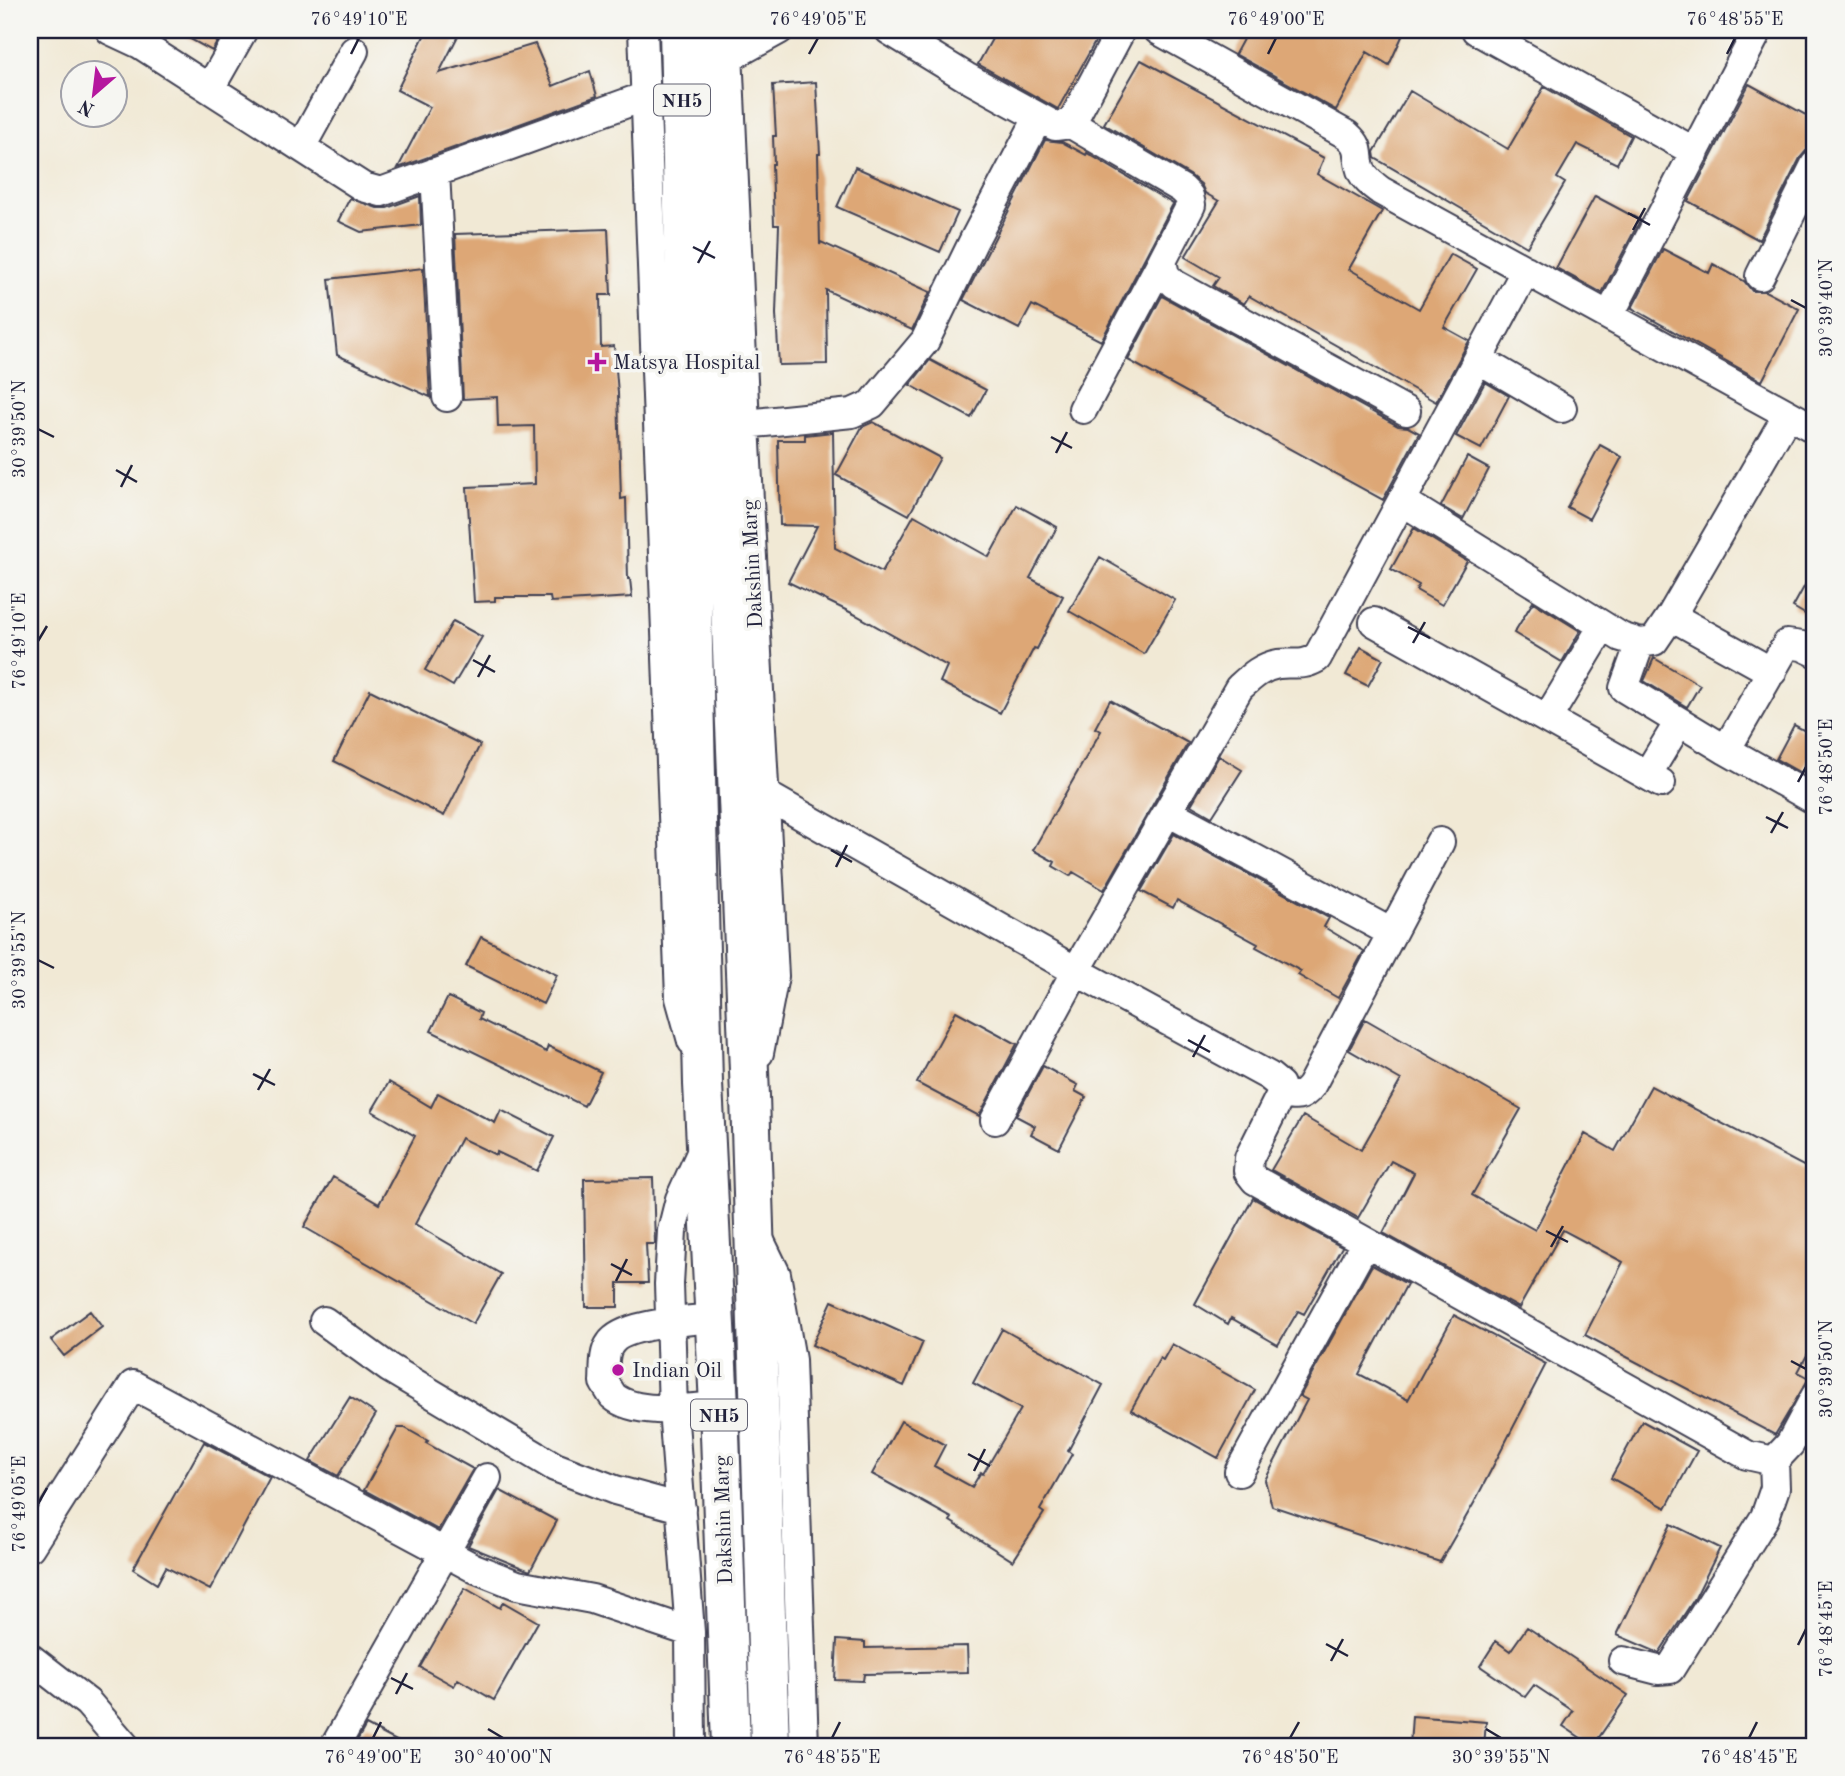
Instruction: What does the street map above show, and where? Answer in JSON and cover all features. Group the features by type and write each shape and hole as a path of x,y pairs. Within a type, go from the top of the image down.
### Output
{"highway":[{"name":"Dakshin Marg","path":"680,30 698,167 750,1096 770,1746"},
{"name":"Dakshin Marg","path":"718,44 698,167 704,1084 731,1746"}],"street":[{"path":"210,88 243,30"},
{"name":"Dakshin Marg","path":"643,30 680,998 704,1084"},
{"name":"Dakshin Marg","path":"727,30 718,44 745,424 774,976 750,1096"},
{"path":"718,44 779,30"},
{"path":"889,30 1038,118 1055,126 1071,124 1182,189 1189,196 1191,205 1083,409"},
{"path":"1071,124 1121,30"},
{"path":"1158,30 1346,135 1359,151 1361,170 1368,181 1381,191 1815,429"},
{"path":"1476,30 1695,152"},
{"path":"1609,316 1758,30"},
{"path":"116,31 363,187 381,192 646,96"},
{"path":"301,147 354,51"},
{"path":"745,424 852,413 872,404 925,341 1038,118"},
{"path":"1760,276 1815,165"},
{"path":"435,172 447,397"},
{"path":"1162,261 1165,275 1181,288 1406,411"},
{"path":"995,1120 1076,971 1239,688 1256,672 1278,664 1306,665 1317,658 1527,270"},
{"path":"1478,359 1562,408"},
{"path":"1402,501 1621,637 1640,643 1654,642 1788,414"},
{"path":"1671,617 1772,672"},
{"path":"1374,622 1654,779 1679,722"},
{"path":"1547,719 1603,626"},
{"path":"1640,643 1624,688 1815,800"},
{"path":"1726,750 1787,644 1802,646 1815,653"},
{"path":"764,794 1076,971 1269,1076 1280,1085 1281,1094 1249,1158 1248,1171 1255,1180 1747,1455 1774,1461"},
{"path":"1168,812 1392,933"},
{"path":"1281,1094 1296,1097 1304,1094 1311,1086 1440,842"},
{"path":"691,1746 690,1632 674,1409 669,1284 672,1231 680,1199 706,1141"},
{"path":"754,1230 776,1274 791,1360 804,1746"},
{"path":"1239,1472 1366,1242"},
{"path":"714,1318 620,1333 608,1345 604,1382 613,1396 631,1405 674,1409 719,1406"},
{"path":"324,1321 388,1368 555,1467 615,1490 681,1507"},
{"path":"30,1547 133,1385 474,1568 517,1585 592,1599 690,1632"},
{"path":"1623,1661 1658,1671 1670,1669 1765,1517 1775,1488 1774,1461 1790,1444 1815,1396"},
{"path":"335,1746 487,1478"},
{"path":"30,1658 88,1703 125,1746"}],"building":[{"path":"174,30 224,30 212,51"},
{"path":"427,30 461,30 439,73 535,44 553,86 590,71 597,96 398,168 430,107 397,90"},
{"path":"997,30 1094,30 1100,33 1058,109 978,64"},
{"path":"1248,30 1405,30 1389,65 1367,52 1336,110 1235,54"},
{"path":"1141,60 1324,158 1317,174 1382,211 1349,269 1419,309 1450,254 1477,269 1444,327 1469,341 1436,402 1249,296 1244,304 1213,286 1219,277 1185,257 1219,201 1205,193 1201,184 1190,175 1104,124"},
{"path":"816,82 820,154 820,245 821,242 930,292 912,330 826,290 827,364 779,365 776,314 779,225 774,225 772,164 773,136 776,136 773,85"},
{"path":"1749,84 1815,120 1815,149 1806,151 1800,158 1759,240 1688,201"},
{"path":"1544,87 1631,136 1617,164 1577,144 1557,178 1565,183 1527,247 1375,158 1374,152 1410,91 1508,149"},
{"path":"1045,140 1062,142 1086,155 1087,153 1173,204 1101,341 1032,305 1019,329 963,300"},
{"path":"855,167 958,212 940,252 837,207"},
{"path":"420,196 421,225 361,232 338,221 350,198 377,208 387,208"},
{"path":"1595,196 1640,220 1602,293 1556,268"},
{"path":"608,229 611,295 600,295 601,347 614,346 621,499 626,498 628,579 632,597 551,602 550,597 495,597 495,601 474,602 467,487 535,484 534,426 498,427 497,397 463,399 455,234"},
{"path":"1663,249 1709,273 1713,264 1744,281 1752,291 1765,291 1799,309 1762,381 1632,308"},
{"path":"423,268 430,397 337,355 329,279"},
{"path":"1162,296 1398,426 1408,427 1419,433 1383,500 1128,360"},
{"path":"930,360 986,390 971,418 910,385"},
{"path":"1485,382 1509,396 1481,449 1456,436"},
{"path":"873,422 940,458 909,515 836,475 862,427"},
{"path":"833,432 835,548 882,572 914,515 989,557 1017,505 1057,527 1030,578 1063,596 1037,649 1034,648 1000,713 940,682 947,666 856,615 788,582 817,526 780,525 778,440 805,440 805,435"},
{"path":"1600,445 1622,457 1589,519 1567,507"},
{"path":"1467,457 1489,469 1463,519 1441,506"},
{"path":"1414,528 1467,561 1442,605 1416,590 1419,585 1391,569"},
{"path":"1100,557 1175,600 1144,654 1069,611"},
{"path":"1815,567 1815,620 1793,607"},
{"path":"1533,602 1580,631 1562,662 1514,633"},
{"path":"453,621 482,637 453,686 425,670"},
{"path":"1361,647 1383,659 1368,686 1346,675"},
{"path":"1654,658 1700,685 1687,707 1644,681"},
{"path":"370,690 480,745 444,816 334,761"},
{"path":"1110,700 1188,743 1104,890 1073,872 1070,876 1053,866 1055,862 1033,850 1101,731 1095,728"},
{"path":"1794,725 1815,736 1815,746 1801,773 1776,759"},
{"path":"1219,756 1242,770 1212,817 1191,805"},
{"path":"1174,834 1329,918 1324,927 1364,951 1338,998 1298,975 1301,971 1256,947 1258,944 1177,900 1173,908 1141,891"},
{"path":"481,937 557,975 543,1004 466,966"},
{"path":"448,997 481,1013 479,1019 546,1052 548,1046 601,1072 584,1106 431,1031"},
{"path":"956,1011 1017,1044 979,1116 917,1083"},
{"path":"1365,1019 1521,1109 1472,1195 1535,1230 1585,1134 1615,1151 1651,1086 1815,1172 1815,1340 1798,1372 1809,1378 1775,1435 1585,1335 1623,1262 1563,1230 1519,1308 1383,1233 1414,1173 1391,1161 1358,1218 1271,1170 1303,1116 1361,1150 1401,1080 1349,1050"},
{"path":"1043,1066 1078,1085 1075,1091 1086,1097 1059,1149 1031,1134 1035,1126 1016,1116"},
{"path":"389,1082 431,1107 438,1093 495,1123 501,1110 554,1137 537,1171 461,1138 415,1224 501,1274 473,1324 304,1227 333,1177 379,1204 415,1136 372,1111"},
{"path":"653,1178 655,1244 646,1244 648,1283 618,1283 618,1307 586,1307 584,1179"},
{"path":"1253,1198 1342,1247 1304,1314 1298,1311 1278,1345 1231,1318 1228,1324 1195,1304"},
{"path":"1372,1265 1407,1284 1359,1374 1408,1400 1454,1315 1546,1364 1474,1503 1440,1562 1272,1506 1265,1480 1307,1400 1300,1396"},
{"path":"832,1301 923,1342 904,1386 812,1345"},
{"path":"90,1311 102,1327 64,1356 51,1340"},
{"path":"1002,1329 1103,1385 1068,1451 1072,1454 1040,1510 1044,1513 1013,1561 950,1521 952,1518 872,1474 901,1421 945,1445 934,1466 972,1487 981,1472 983,1474 1021,1409 973,1383"},
{"path":"1172,1344 1255,1390 1218,1458 1131,1410 1160,1358 1163,1360"},
{"path":"350,1397 376,1414 338,1476 310,1461"},
{"path":"1642,1421 1697,1451 1666,1508 1611,1478"},
{"path":"398,1428 405,1428 473,1469 438,1530 364,1490"},
{"path":"204,1442 270,1477 210,1590 166,1567 157,1584 133,1569"},
{"path":"499,1490 557,1521 530,1571 468,1546"},
{"path":"1671,1524 1720,1548 1695,1598 1659,1653 1617,1635"},
{"path":"465,1588 500,1608 503,1602 538,1622 494,1700 458,1679 454,1686 420,1667"},
{"path":"1527,1627 1628,1695 1593,1746 1563,1726 1573,1711 1534,1685 1525,1697 1480,1666 1496,1641 1510,1651"},
{"path":"837,1640 865,1642 865,1648 967,1646 968,1672 864,1674 863,1681 835,1680"},
{"path":"1412,1716 1486,1722 1484,1746 1410,1746"},
{"path":"366,1725 406,1746 354,1746"}],"place":[{"name":"Matsya Hospital","path":"597,362"},
{"name":"Indian Oil","path":"618,1370"}]}
